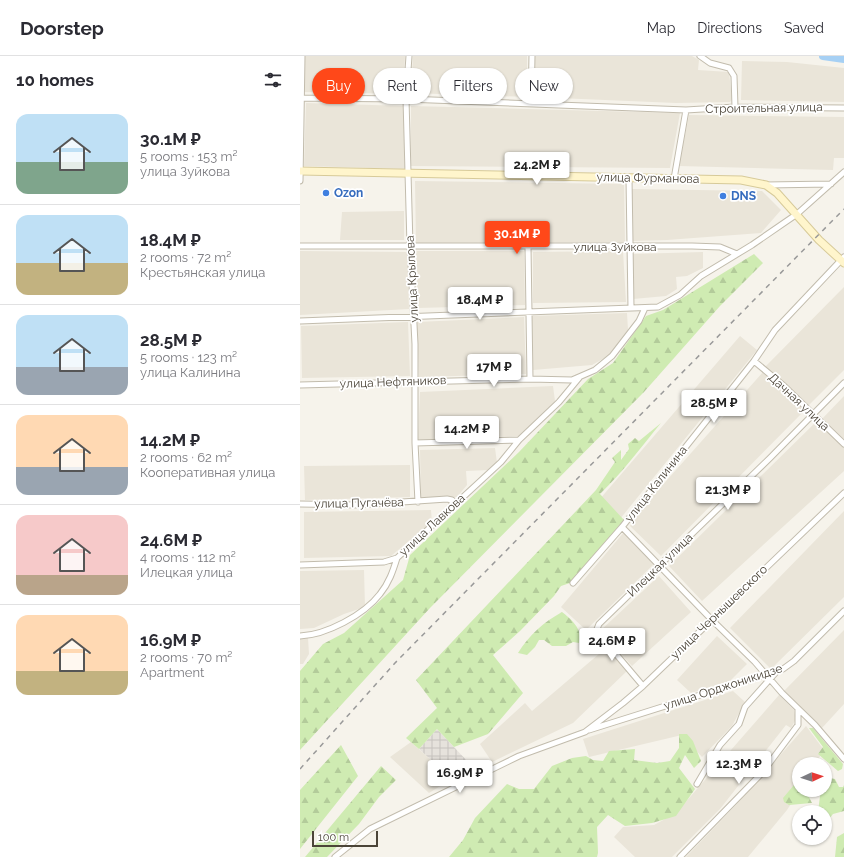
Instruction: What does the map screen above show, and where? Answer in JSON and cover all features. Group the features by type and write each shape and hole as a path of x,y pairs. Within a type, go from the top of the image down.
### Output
{"main road":[{"name":"улица Фурманова","path":"300,171 741,180 766,185 777,193 819,240 843,260"}],"street":[{"path":"300,181 300,98 302,56"},
{"name":"улица Крылова","path":"408,68 409,56"},
{"path":"532,56 532,68"},
{"path":"700,56 710,63 729,68 734,76 735,107"},
{"name":"Строительная улица","path":"300,98 373,99"},
{"name":"Строительная улица","path":"431,100 515,102"},
{"name":"улица Крылова","path":"406,104 416,381 415,443 418,502"},
{"name":"Строительная улица","path":"554,104 686,110 735,107 844,108"},
{"path":"674,179 686,110"},
{"path":"300,321 413,315 658,307 680,295 701,276 797,214 844,172"},
{"path":"629,178 631,308"},
{"path":"766,185 831,184"},
{"name":"улица Зуйкова","path":"300,246 720,247 737,254"},
{"path":"528,247 530,379"},
{"name":"улица Калинина","path":"574,582 622,527 754,361 775,330 843,260"},
{"name":"улица Нефтяников","path":"300,385 416,381 530,379 572,380 595,370 612,356 639,321 644,308"},
{"name":"Дачная улица","path":"754,361 784,386 811,414 844,444"},
{"name":"улица Лавкова","path":"300,565 384,562 397,558 452,508 452,505 501,462 520,440 559,402 581,375"},
{"name":"Илецкая улица","path":"643,686 599,634 597,628 598,624 660,565 844,383"},
{"path":"415,443 520,440"},
{"name":"улица Чернышевского","path":"335,857 370,828 519,756 585,732 643,686 711,619 844,493"},
{"name":"улица Пугачёва","path":"300,504 357,504 452,500 452,505"},
{"path":"622,527 755,662 764,674 844,759"},
{"path":"300,636 314,636 336,627 367,608 390,580 397,558"},
{"name":"улица Орджоникидзе","path":"585,732 778,670 794,661 844,611"},
{"path":"696,784 720,745 739,724 745,708 778,670"},
{"path":"680,857 762,773 798,725 798,710"}],"shaded area":[{"path":"305,56 405,56 404,68 373,68 373,93 365,93 365,68 312,68 312,92 303,92"},
{"path":"413,56 527,56 527,68 515,68 515,97 507,96 507,68 439,68 439,94 431,94 431,68 412,68"},
{"path":"535,56 692,56 699,60 698,70 729,72 732,99 730,102 676,103 573,99 573,68 535,68"},
{"path":"742,61 787,62 844,68 844,102 741,100"},
{"path":"306,103 405,106 406,169 304,166"},
{"path":"411,106 680,113 670,168 411,166"},
{"path":"689,115 844,117 844,158 834,158 833,170 679,166"},
{"path":"415,181 624,184 625,242 416,243"},
{"path":"632,189 762,191 781,210 761,233 632,241"},
{"path":"404,211 404,240 340,240 342,212"},
{"path":"300,251 407,252 409,309 300,315"},
{"path":"416,251 524,251 525,305 418,308"},
{"path":"623,251 626,302 533,303 533,252"},
{"path":"703,252 703,268 687,276 676,277 677,289 666,296 633,299 632,254"},
{"path":"844,287 844,370 807,407 765,367"},
{"path":"627,313 628,330 610,355 592,365 533,370 532,316"},
{"path":"524,317 526,374 419,377 417,322"},
{"path":"408,322 410,376 302,378 301,326"},
{"path":"740,336 757,350 620,519 599,500"},
{"path":"763,372 805,410 661,556 630,526 644,506"},
{"path":"553,386 555,401 521,436 418,440 420,392"},
{"path":"844,396 844,442 821,420"},
{"path":"817,421 844,448 844,471 702,601 669,566"},
{"path":"495,448 497,463 489,470 466,471 467,485 457,497 421,498 420,450"},
{"path":"410,465 410,497 305,500 304,466"},
{"path":"431,510 432,522 391,556 304,558 304,512"},
{"path":"844,511 844,597 771,669 730,628"},
{"path":"624,532 655,563 586,630 561,607"},
{"path":"364,570 365,607 344,614 314,628 300,629 300,571"},
{"path":"659,576 691,612 632,666 600,631"},
{"path":"844,630 844,704 822,728 784,691"},
{"path":"717,636 747,664 730,681 691,693 677,680"},
{"path":"308,638 309,654 303,664 300,664 300,639"},
{"path":"606,648 627,671 573,723 492,762 480,744 525,703 532,711"},
{"path":"733,691 745,702 732,726 702,757 682,735 589,757 583,739"},
{"path":"779,695 794,710 796,719 791,728 786,725 720,809 672,857 635,857 614,837 623,827 654,825 676,813"},
{"path":"806,726 824,750 820,757 792,757 792,797 795,797 787,810 748,857 686,857 736,805"},
{"path":"437,729 469,763 468,771 452,779 419,749"},
{"path":"411,742 452,779 429,793 390,757"}],"green space":[{"path":"754,254 763,263 720,306 644,392 430,608 300,750 300,671 323,644 344,633 403,580 410,555 519,452 588,379 613,363 646,316 663,310"},
{"path":"661,423 624,468 600,494 624,520 570,583 561,586 554,596 520,631 493,655 523,693 488,734 454,747 437,729 419,749 406,738 437,708 416,680 596,490 615,462 612,458 621,450 621,460 629,449 628,444 635,438 639,441"},
{"path":"562,612 576,625 580,634 579,643 573,642 566,646 552,646 544,640 539,640 535,647 527,655 518,653 527,640 537,630"},
{"path":"809,728 813,728 843,764 842,769 838,771 832,766 832,757 822,757 818,754 823,747"},
{"path":"679,734 687,734 693,741 701,761 694,768 685,755 679,768 695,789 676,816 652,823 625,826 608,815 597,827 597,857 449,857 463,840 475,818 507,784 519,789 534,789 552,766 572,758 586,756 593,760 603,761 609,751 635,749 634,760 657,763 670,761 679,748"},
{"path":"341,745 358,776 300,849 300,790"},
{"path":"381,766 396,780 379,797 359,824 327,857 305,857"},
{"path":"832,778 835,779 839,787 843,787 844,785 844,811 832,815 832,805 819,805 820,797 832,797"},
{"path":"792,787 792,797 809,797 812,803 789,805 784,802 783,798"},
{"path":"844,833 844,857 835,857 837,837"}],"waterway":[{"path":"823,56 844,59"}],"railway":[{"path":"300,769 395,663 844,209"}],"place":[{"name":"Ozon","path":"326,193"},
{"name":"DNS","path":"723,196"}]}
